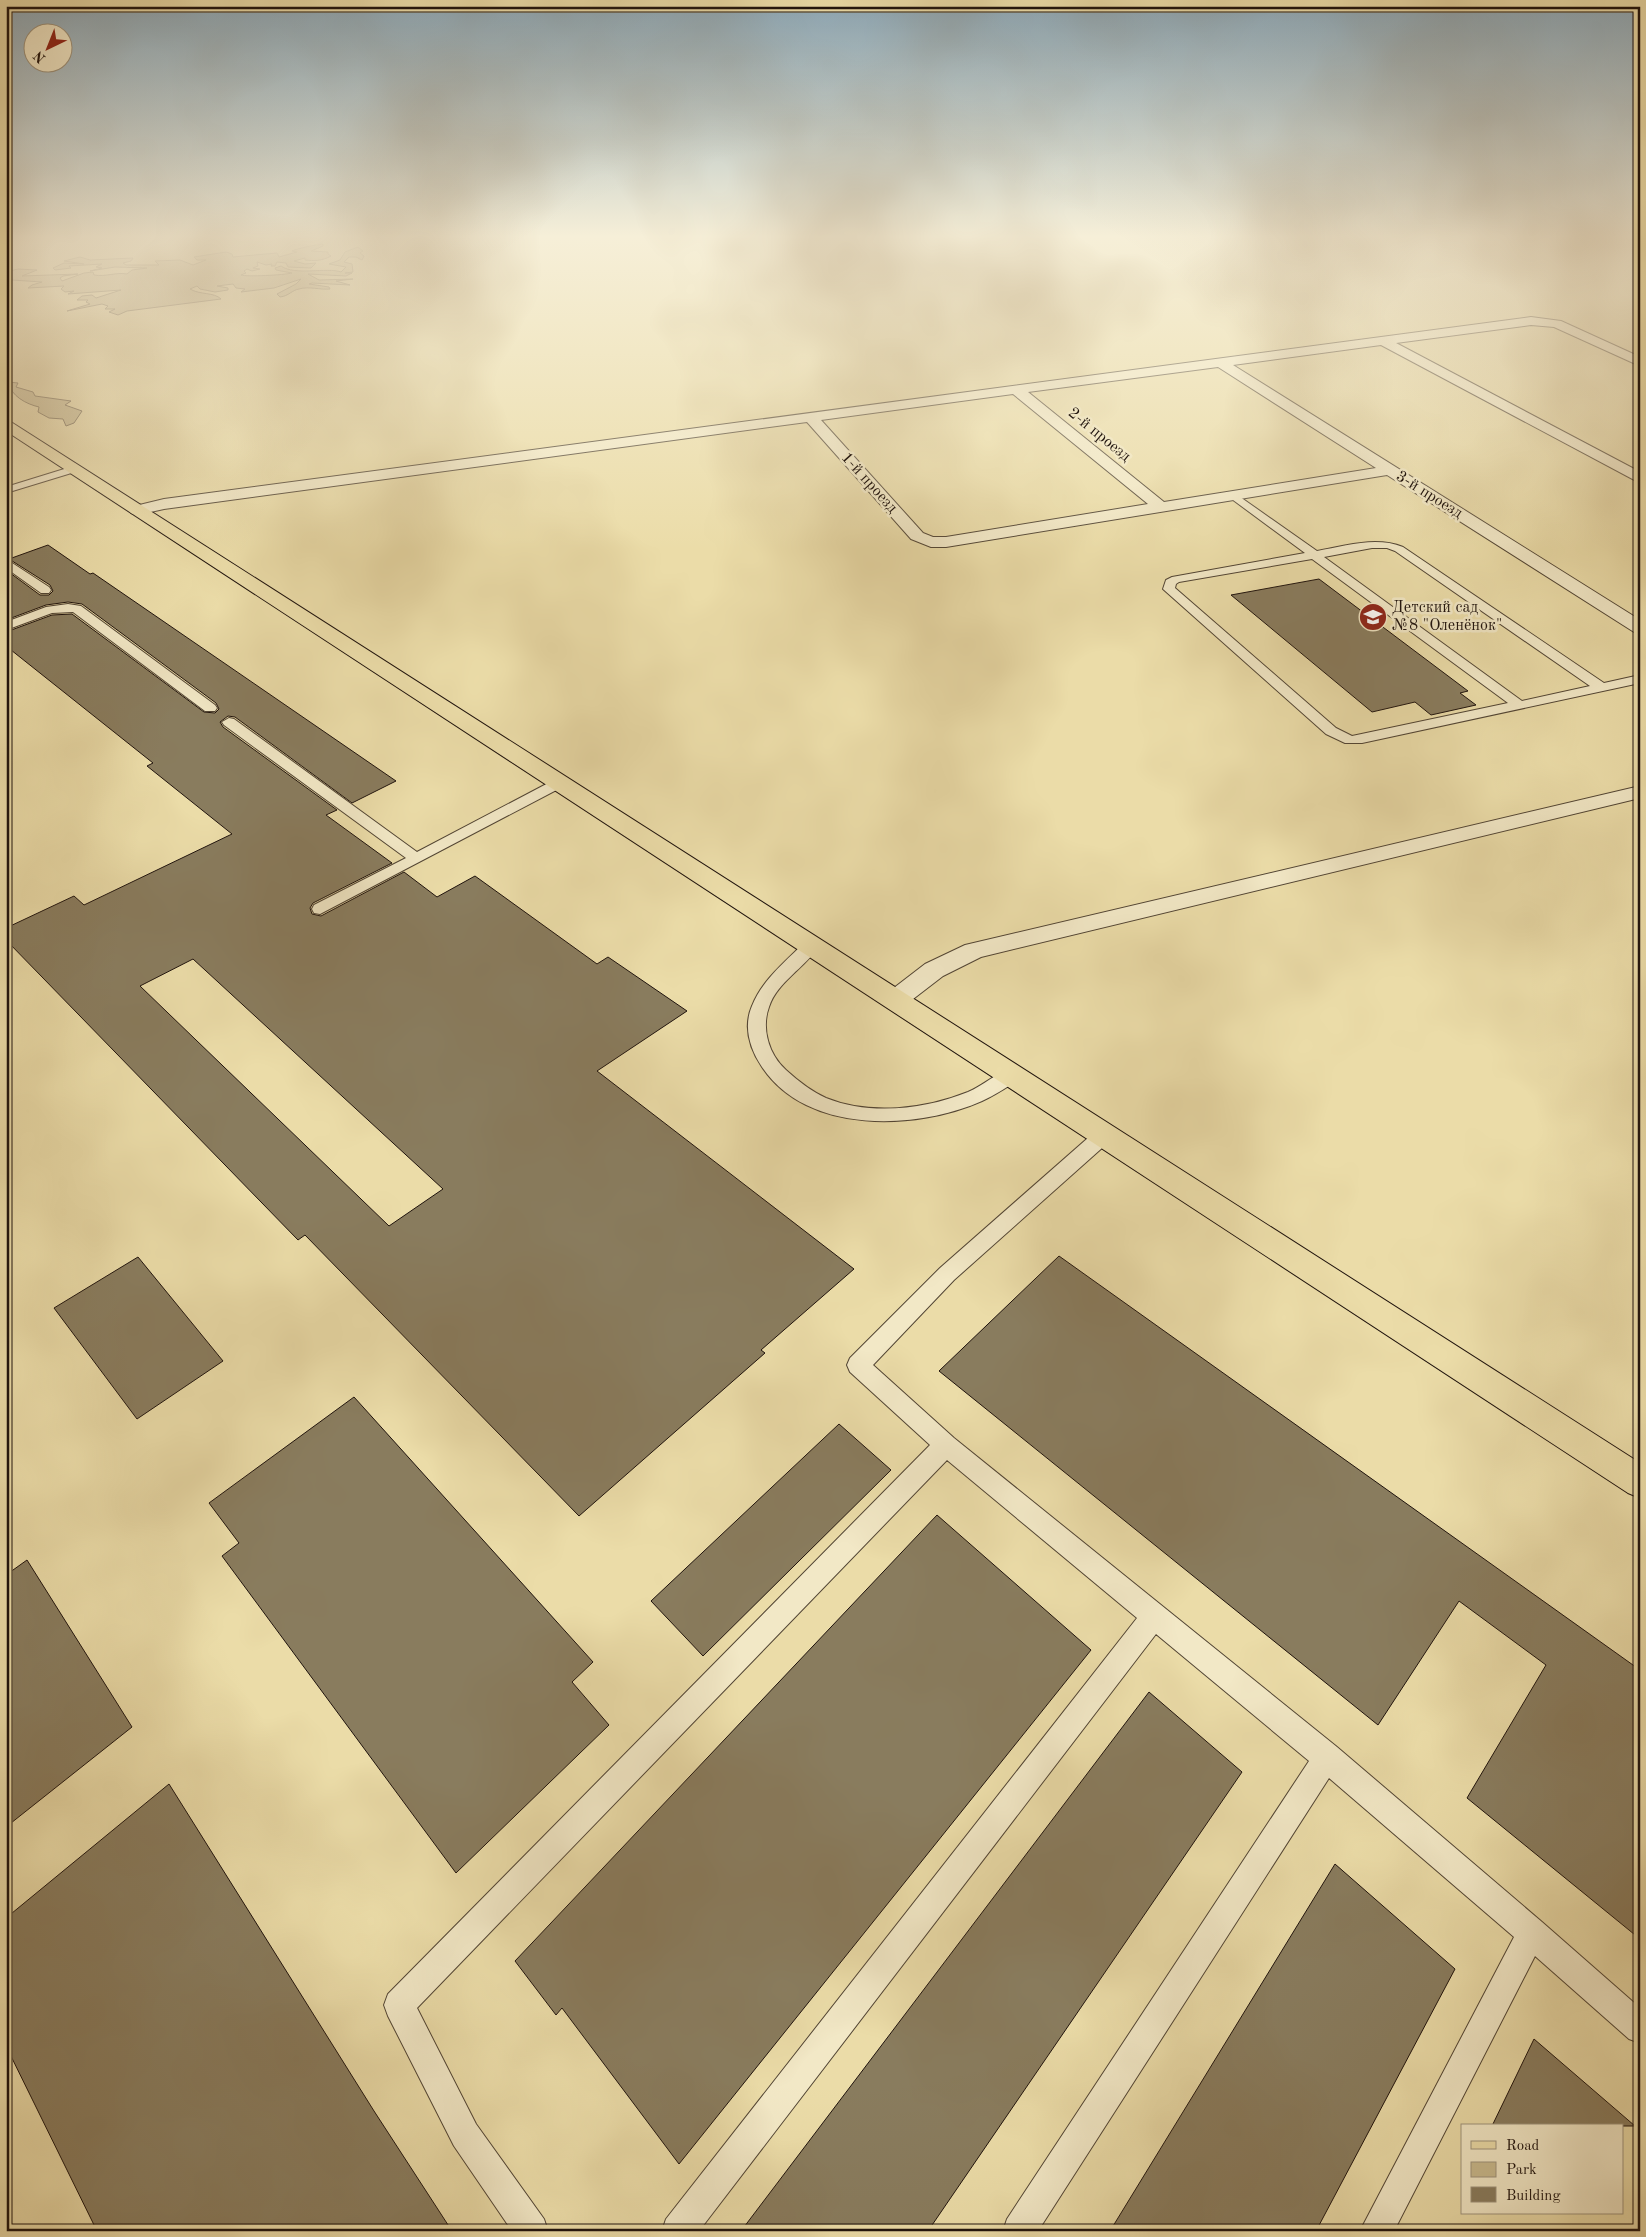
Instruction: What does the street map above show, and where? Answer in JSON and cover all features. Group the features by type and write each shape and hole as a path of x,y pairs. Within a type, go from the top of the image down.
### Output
{"main road":[{"path":"6,425 1640,1482"}],"street":[{"path":"138,510 174,503 1371,341"},
{"path":"1384,341 1640,478"},
{"path":"1593,341 1640,362"},
{"name":"3-й проезд","path":"1219,362 1640,628"},
{"name":"2-й проезд","path":"1015,389 1161,507"},
{"name":"1-й проезд","path":"811,418 917,536 931,542 946,542 1161,507"},
{"path":"1161,507 1390,470"},
{"path":"895,1000 934,970 974,951 1640,792"}],"lane":[{"path":"6,490 74,469"},
{"path":"1233,495 1519,705"},
{"path":"1600,687 1389,545 1372,545 1176,579 1170,582 1168,586 1169,589 1338,736 1350,740 1640,679"},
{"path":"6,562 46,590"},
{"path":"6,626 54,609 68,606 77,609 210,708"},
{"path":"229,722 416,858"},
{"path":"320,909 559,783"},
{"path":"811,946 772,989 761,1006 756,1024 760,1047 768,1064 783,1080 806,1097 832,1108 864,1113 903,1114 944,1106 976,1096 1012,1075"},
{"path":"1104,1135 947,1274 858,1365 946,1445 1327,1757 1532,1932 1640,2028"},
{"path":"532,2231 465,2135 399,2005 946,1445"},
{"path":"678,2231 1155,1615"},
{"path":"1019,2231 1327,1757"},
{"path":"1376,2231 1532,1932"}],"green space":[{"path":"8,382 18,383 16,387 33,392 35,396 71,401 65,405 82,411 74,423 66,426 63,419 49,418 38,412 39,407 20,399 12,391"}],"building":[{"path":"48,545 90,574 93,573 396,781 352,803 235,717 228,716 220,722 223,727 337,810 326,815 392,863 313,903 310,908 312,914 321,916 404,872 437,897 475,876 597,964 608,957 687,1011 597,1071 854,1269 761,1350 765,1353 579,1516 305,1235 298,1240 6,940 6,928 74,896 84,905 232,834 147,766 153,763 6,646 6,632 52,615 72,614 204,712 215,713 219,709 216,703 82,604 68,602 46,605 6,620 6,570 40,595 49,595 53,591 50,585 9,559","holes":["193,959 443,1189 389,1226 140,986"]},
{"path":"1319,579 1468,691 1460,693 1476,705 1431,715 1415,702 1372,712 1231,595"},
{"path":"1059,1256 1640,1670 1640,1939 1467,1798 1546,1665 1459,1601 1378,1725 939,1371"},
{"path":"138,1257 223,1361 137,1419 54,1308"},
{"path":"354,1397 593,1662 572,1682 609,1725 456,1873 222,1556 239,1543 209,1503"},
{"path":"839,1424 891,1470 703,1656 651,1601"},
{"path":"937,1515 1091,1650 679,2164 562,2008 556,2015 515,1961"},
{"path":"27,1560 132,1727 6,1827 6,1575"},
{"path":"1149,1692 1242,1772 928,2231 741,2231"},
{"path":"169,1784 374,2111 452,2231 97,2231 6,2046 6,1918"},
{"path":"1335,1864 1455,1969 1316,2231 1110,2231"},
{"path":"1534,2039 1635,2126 1624,2126 1624,2124 1493,2124"}],"place":[{"name":"Детский сад №8 \"Оленёнок\"","path":"1373,617"}]}
